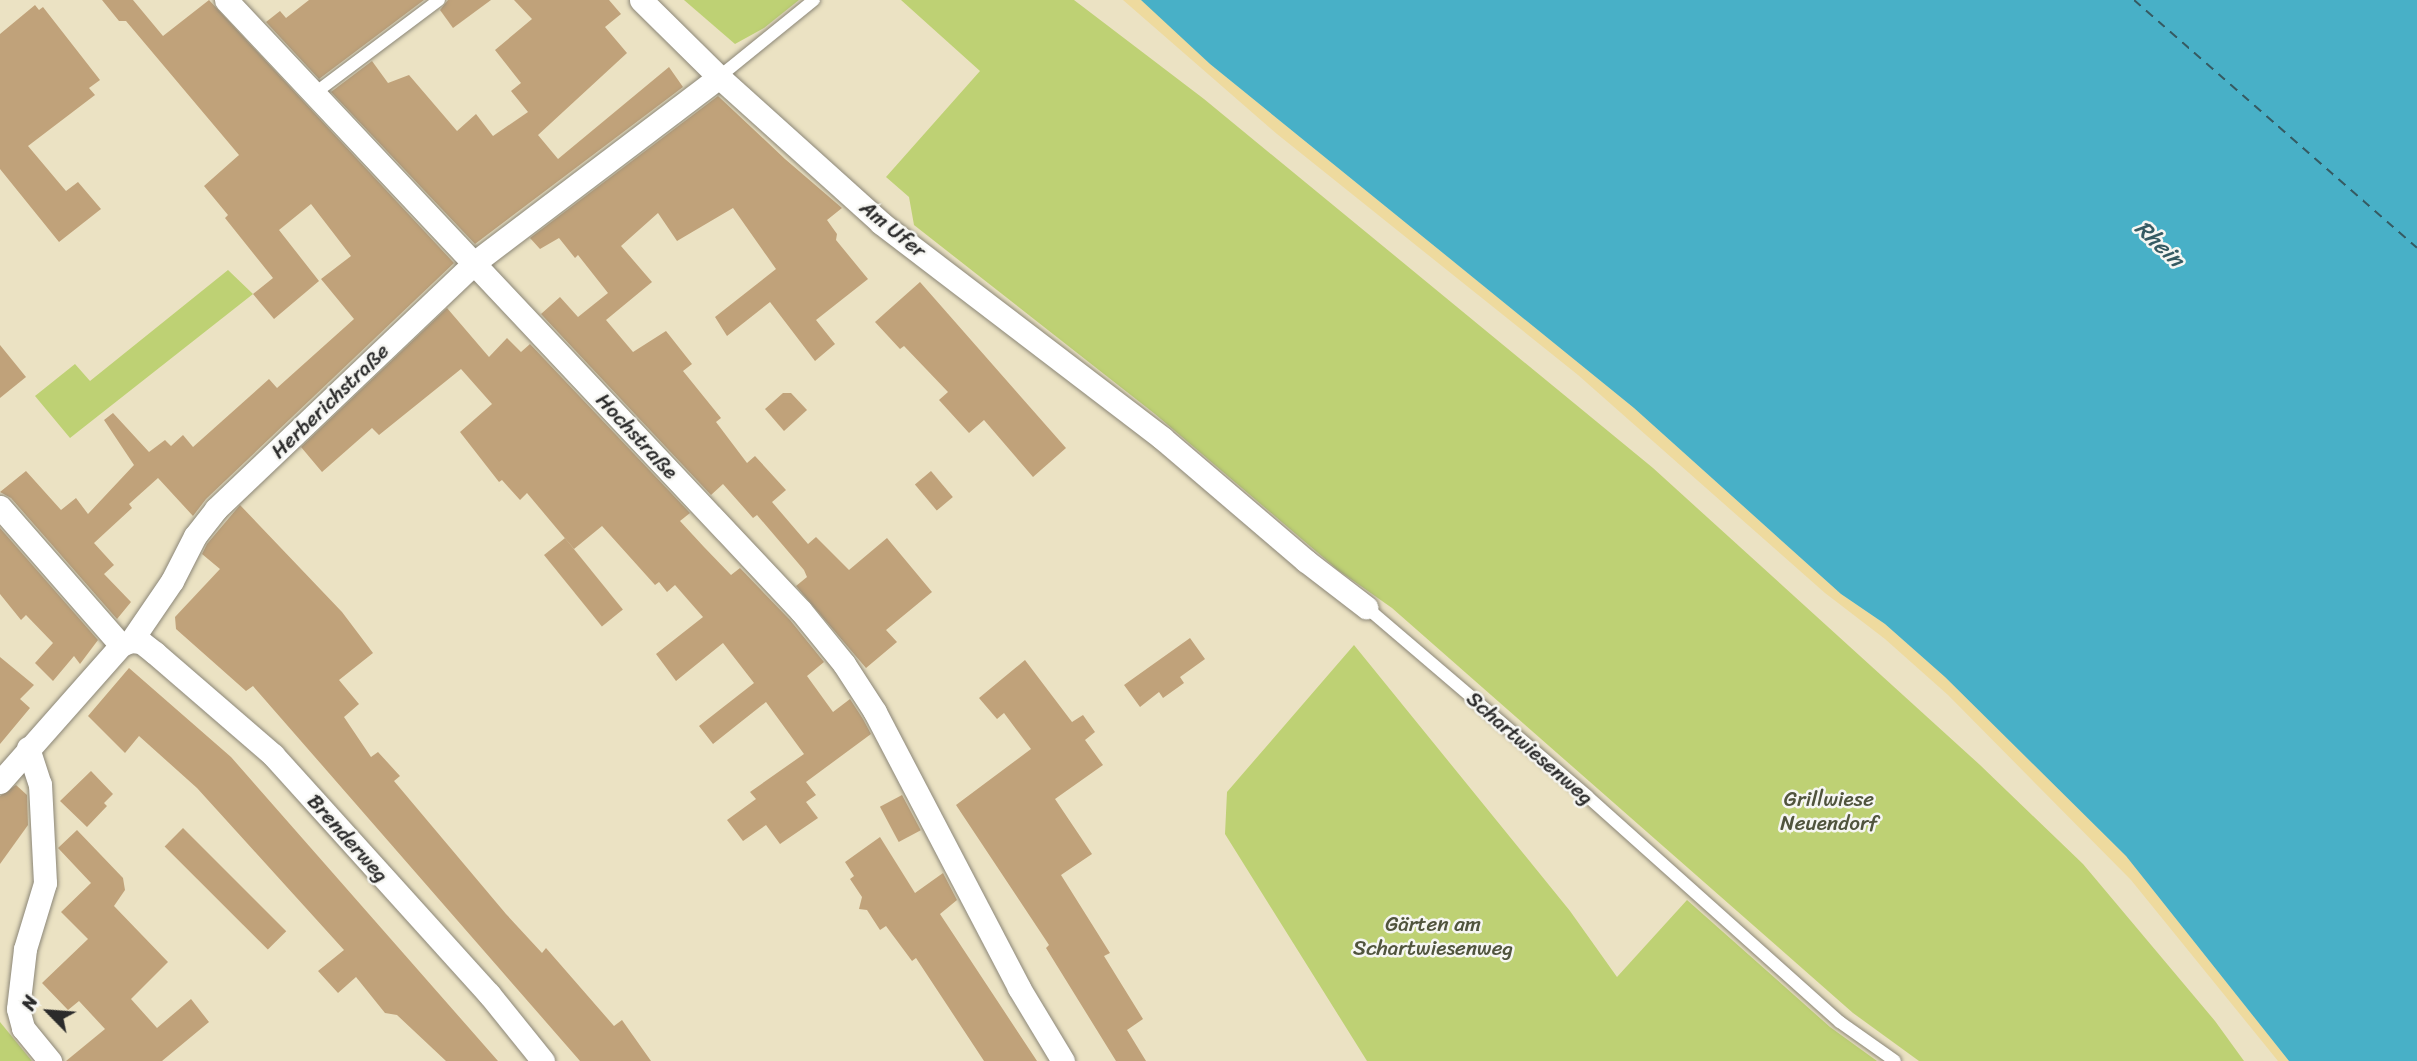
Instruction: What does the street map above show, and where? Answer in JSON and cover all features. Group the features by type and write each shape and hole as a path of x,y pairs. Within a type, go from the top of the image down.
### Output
{"street":[{"name":"Hochstraße","path":"226,0 801,611 844,664 875,712 983,920 1063,1061"},
{"name":"Am Ufer","path":"641,0 719,77 881,223 1162,438"},
{"name":"Herberichstraße","path":"0,782 126,643 172,581 195,536 216,509 474,264 719,77"},
{"name":"Schartwiesenweg","path":"1162,438 1366,611"},
{"name":"Brenderweg","path":"0,507 126,643 141,642 273,755 489,994 542,1061"},
{"path":"28,748 40,784 45,883 25,949 18,1009 23,1028 50,1061"}],"lane":[{"path":"315,93 439,0"},
{"path":"719,77 814,0"},
{"name":"Schartwiesenweg","path":"1366,611 1587,796 1840,1022 1895,1061"}],"green space":[{"path":"684,0 799,0 764,28 735,44"},
{"name":"Grillwiese Neuendorf","path":"901,0 1074,0 1204,99 1653,468 1980,765 2083,864 2215,1021 2244,1061 1919,1061 1853,1013 1392,608 1338,570 1155,414 914,225 909,197 886,177 980,71"},
{"path":"228,270 253,294 70,438 35,396 75,364 90,381"},
{"name":"Gärten am Schartwiesenweg","path":"1354,645 1570,911 1617,977 1687,900 1830,1027 1877,1061 1367,1061 1225,834 1227,792"},
{"path":"0,1022 32,1061 0,1061"}],"sand":[{"path":"1123,0 1141,0 1149,6 1210,64 1634,408 1841,594 1885,624 1945,677 2126,856 2289,1061 2278,1061 2131,880 1948,695 1885,639 1825,593 1578,375 1277,134"}],"water":[{"name":"Rhein","path":"1141,0 2417,0 2417,1061 2289,1061 2126,856 1945,677 1885,624 1841,594 1634,408 1210,64"}],"building":[{"path":"102,0 133,0 163,36 209,0 454,263 206,499 193,516 158,478 129,504 132,508 94,543 114,565 104,574 131,602 117,619 11,498 0,492 26,471 61,510 76,498 88,514 134,465 104,420 113,413 149,452 165,440 171,446 183,435 193,447 269,379 277,388 354,319 321,279 351,256 311,204 279,230 319,281 274,319 253,294 273,278 225,218 228,215 204,186 239,155 126,21 119,21"},
{"path":"309,0 424,0 319,79 266,22 280,11 286,18"},
{"path":"448,0 491,0 453,28 440,10"},
{"path":"514,0 609,0 621,14 605,27 627,53 538,135 558,159 669,67 683,87 475,244 331,92 372,61 388,83 409,75 457,131 476,114 493,136 528,112 511,91 521,83 495,50 532,19"},
{"path":"35,5 39,10 43,7 100,80 89,88 95,95 28,146 66,191 78,182 101,209 59,242 0,169 0,34"},
{"path":"718,96 842,208 827,220 837,234 836,240 868,279 816,320 835,344 815,361 770,302 727,336 715,317 776,269 733,208 677,241 658,213 621,246 652,282 606,320 633,352 666,331 692,364 683,371 721,418 716,422 747,463 755,456 786,490 772,502 808,544 816,537 849,570 887,538 932,592 886,630 897,642 866,668 796,586 807,577 804,570 757,515 753,518 723,484 711,495 541,314 560,297 578,317 608,293 578,255 575,258 559,238 540,249 530,238"},
{"path":"920,282 1066,448 1033,477 984,420 969,433 939,400 948,392 904,346 900,349 875,322"},
{"path":"447,308 489,357 507,338 521,352 530,344 690,513 680,521 704,547 731,575 740,568 790,620 824,662 807,676 833,712 850,699 863,719 871,734 806,782 816,795 806,802 818,818 780,844 766,825 743,841 727,820 756,799 750,792 804,754 766,702 713,744 699,726 754,683 723,643 676,681 656,654 703,617 675,585 667,592 659,582 655,585 602,526 574,549 527,493 520,500 502,480 499,482 460,432 492,404 461,369 379,435 372,428 322,472 301,447"},
{"path":"0,345 26,377 0,398"},
{"path":"783,393 791,393 807,410 784,431 765,409"},
{"path":"931,471 953,497 937,511 915,484"},
{"path":"240,505 342,612 373,653 339,680 359,704 344,717 371,757 378,752 400,776 394,781 506,914 542,953 546,948 614,1026 622,1020 651,1061 580,1061 253,686 246,691 176,629 175,617 220,569 202,554 207,544"},
{"path":"0,528 98,640 80,664 74,656 53,681 35,663 53,643 26,615 21,620 0,594"},
{"path":"565,538 623,609 602,626 544,555"},
{"path":"1190,638 1205,659 1180,677 1184,683 1163,698 1159,692 1140,707 1124,685"},
{"path":"0,657 34,685 20,699 30,708 0,744"},
{"path":"1025,660 1072,722 1083,715 1095,732 1085,740 1103,765 1055,799 1092,854 1061,875 1110,953 1104,956 1143,1019 1127,1030 1146,1061 1116,1061 1046,948 1049,945 956,805 1031,749 1004,713 997,719 979,698"},
{"path":"129,668 231,757 498,1061 446,1061 397,1015 385,1013 356,977 338,993 318,971 344,950 197,788 139,736 125,753 88,716"},
{"path":"91,771 113,794 104,803 107,806 87,827 60,801"},
{"path":"16,785 27,795 28,825 0,864 0,796"},
{"path":"902,795 921,830 899,842 880,807"},
{"path":"183,828 286,931 268,950 165,846"},
{"path":"77,830 123,878 125,890 114,906 168,962 131,999 157,1028 191,999 209,1022 162,1061 66,1061 105,1029 79,1001 68,1010 42,983 88,939 61,912 91,883 58,848"},
{"path":"880,837 915,893 943,873 957,900 940,914 1037,1061 984,1061 916,958 912,961 886,926 880,930 867,910 859,909 862,897 850,879 854,876 845,862"}],"ferry route":[{"path":"2134,0 2417,248"}]}
